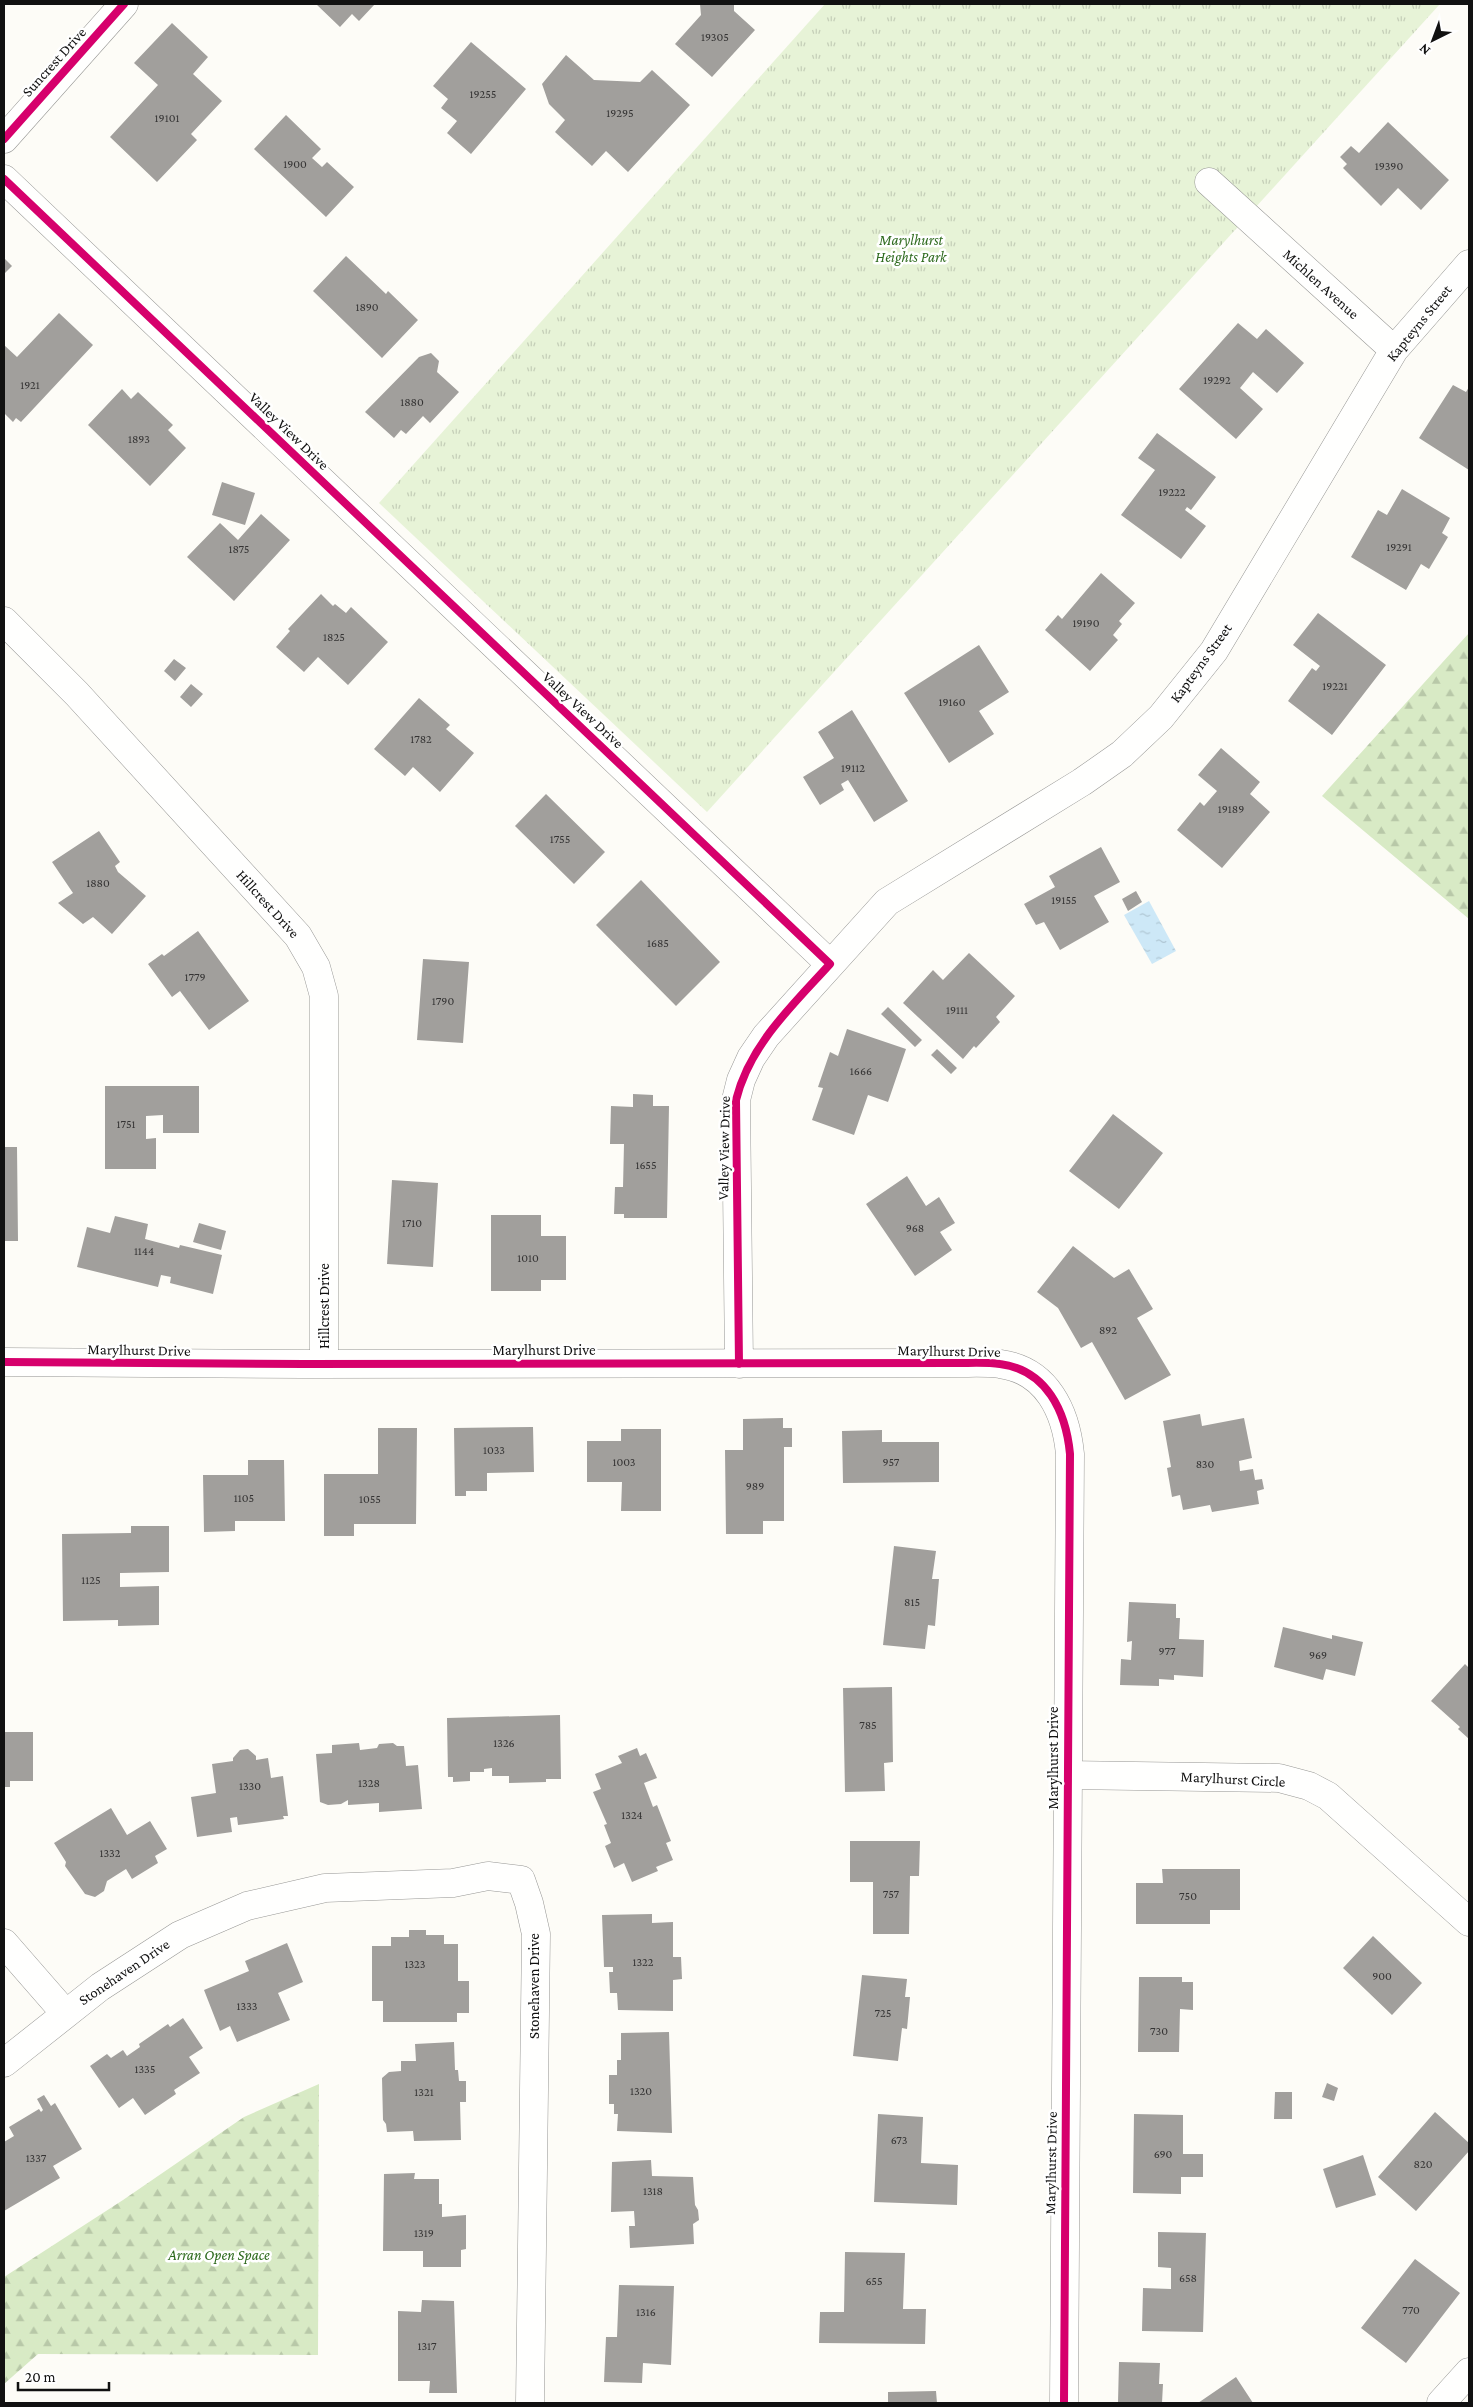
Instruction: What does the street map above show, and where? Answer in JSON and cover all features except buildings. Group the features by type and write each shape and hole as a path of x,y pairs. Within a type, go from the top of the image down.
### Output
{"street":[{"name":"Suncrest Drive","path":"4,139 124,4"},
{"name":"Valley View Drive","path":"4,179 830,964 766,1036 751,1058 741,1080 736,1100 739,1364"},
{"name":"Michlen Avenue","path":"1209,182 1394,350"},
{"name":"Kapteyns Street","path":"830,964 887,902 1082,782 1122,754 1161,717 1214,651 1394,350 1469,264"},
{"name":"Hillcrest Drive","path":"4,621 77,694 298,936 316,967 324,996 324,1364"},
{"name":"Marylhurst Drive","path":"4,1362 1000,1364 1025,1370 1046,1387 1061,1410 1068,1436 1070,1454 1064,2403"},
{"name":"Marylhurst Circle","path":"1067,1775 1279,1778 1309,1786 1328,1796 1469,1922"},
{"name":"Stonehaven Drive","path":"4,2064 65,2013 100,1987 180,1935 247,1906 325,1888 453,1883 488,1876 521,1880 529,1903 536,1934 530,2403"},
{"name":"Stonehaven Drive","path":"4,1943 65,2013"},
{"path":"1441,2403 1469,2372"}],"green space":[{"name":"Marylhurst Heights Park","path":"825,4 1440,4 707,812 379,503"},
{"path":"1469,633 1469,919 1322,796"},
{"name":"Arran Open Space","path":"319,2084 318,2355 38,2354 4,2384 4,2277 123,2200 244,2117"}],"water":[{"path":"1149,901 1176,951 1152,964 1124,915"}],"cycle path":[{"path":"4,139 124,4"},
{"path":"4,179 830,964 774,1026 762,1043 751,1061 736,1100 739,1364"},
{"path":"4,1362 304,1364 984,1363 1016,1368 1042,1384 1051,1396 1064,1423 1070,1454 1064,2403"}]}
